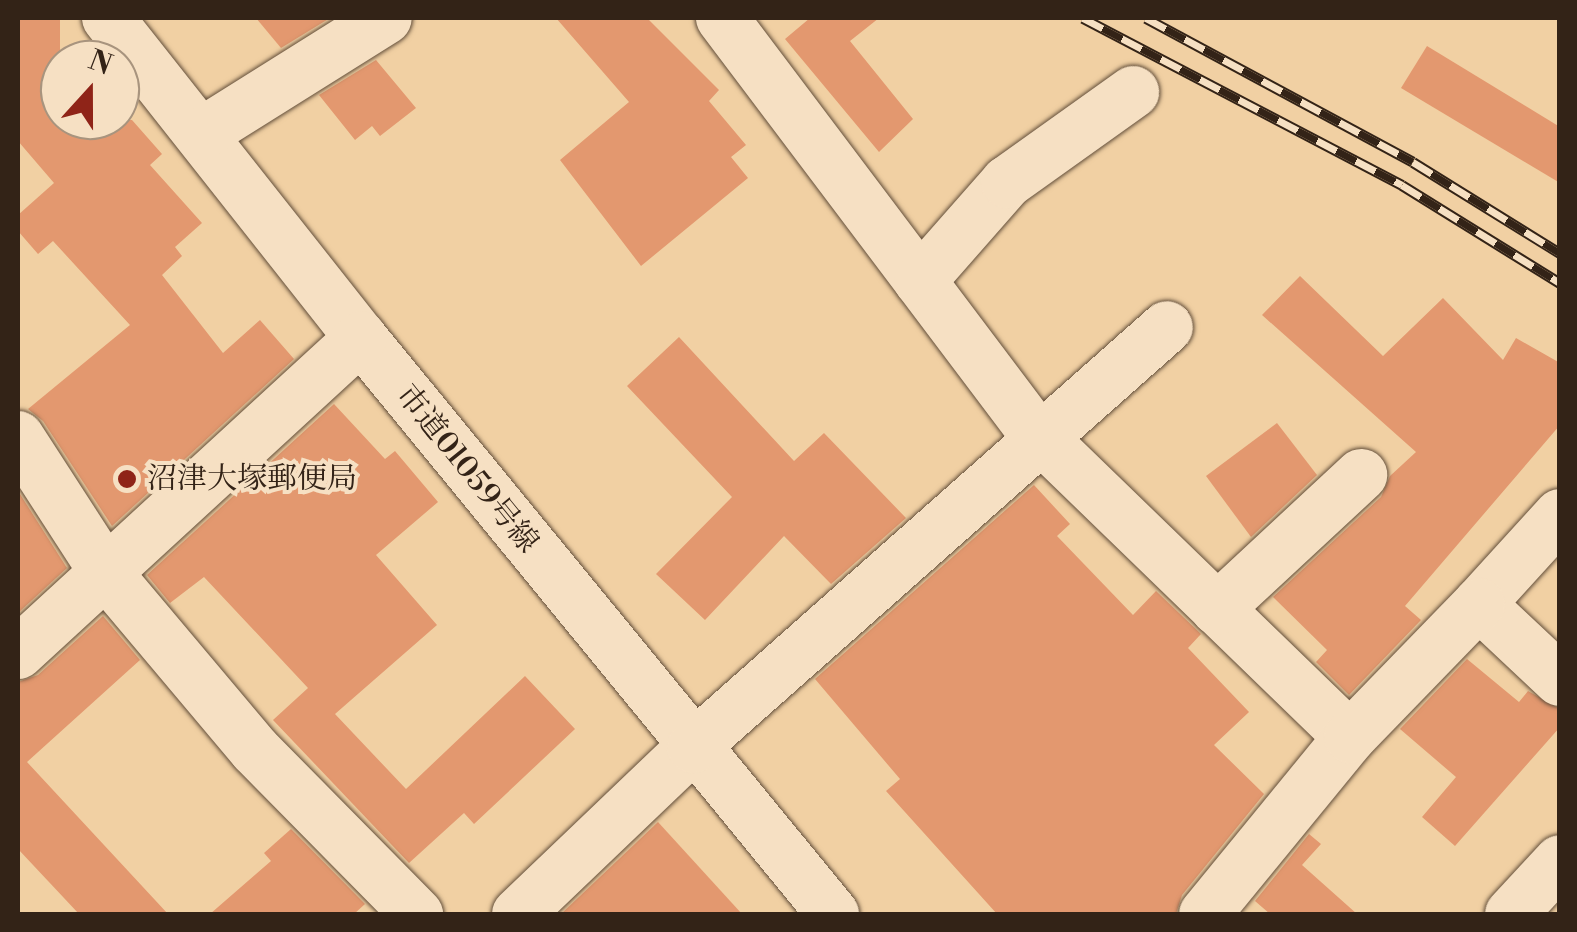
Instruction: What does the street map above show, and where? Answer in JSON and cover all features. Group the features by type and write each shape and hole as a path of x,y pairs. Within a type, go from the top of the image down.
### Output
{"street":[{"name":"市道01059号線","path":"108,18 361,338 693,748 833,914"},
{"path":"201,134 386,18"},
{"path":"722,18 1040,437 1350,737"},
{"path":"920,281 1007,182 1133,92"},
{"path":"518,914 693,748 1167,327"},
{"path":"18,653 361,338"},
{"path":"18,438 106,573 255,750 417,914"},
{"path":"1217,609 1361,476"},
{"path":"1205,914 1350,737 1560,516"},
{"path":"1479,604 1560,680"},
{"path":"1511,914 1560,860"}],"building":[{"path":"18,18 60,18 60,40 40,40 40,140 140,140 140,129 162,154 150,165 202,223 175,247 182,256 162,275 223,353 260,320 294,359 112,526 43,421 28,409 130,325 53,241 38,254 18,231 18,215 54,183 18,141"},
{"path":"256,18 330,18 281,48"},
{"path":"556,18 647,18 719,90 709,101 746,145 731,157 748,178 641,266 560,160 629,102"},
{"path":"810,18 879,18 850,41 913,119 879,152 785,39"},
{"path":"1427,46 1560,127 1560,183 1401,88"},
{"path":"376,60 416,108 380,136 372,126 355,140 319,95"},
{"path":"1300,276 1383,356 1443,298 1503,360 1516,338 1560,363 1560,425 1405,606 1421,620 1349,695 1316,662 1327,650 1273,597 1381,497 1390,476 1416,452 1262,315"},
{"path":"679,337 794,461 824,433 906,518 831,584 784,536 705,620 656,574 732,497 627,386"},
{"path":"334,404 385,459 395,451 438,502 376,555 437,625 335,714 406,789 525,676 575,729 474,824 464,813 409,863 273,720 308,688 204,577 170,603 147,575"},
{"path":"1277,423 1317,475 1251,537 1206,476"},
{"path":"1034,485 1070,524 1057,536 1133,615 1156,591 1201,634 1188,648 1249,712 1214,745 1264,794 1182,895 1176,914 997,914 886,791 900,779 815,679"},
{"path":"18,491 67,568 18,613"},
{"path":"103,616 140,660 27,762 168,914 79,914 18,849 18,682 38,675"},
{"path":"1467,659 1519,702 1528,691 1560,709 1560,727 1455,846 1422,817 1456,777 1400,729"},
{"path":"658,822 742,914 561,914"},
{"path":"291,829 365,904 354,914 210,914 271,861 264,853"},
{"path":"1309,834 1321,844 1302,865 1357,914 1270,914 1255,901"}],"railway":[{"path":"1083,18 1402,185 1560,283"},
{"path":"1146,18 1413,162 1560,253"}],"place":[{"name":"沼津大塚郵便局","path":"127,479"}]}
